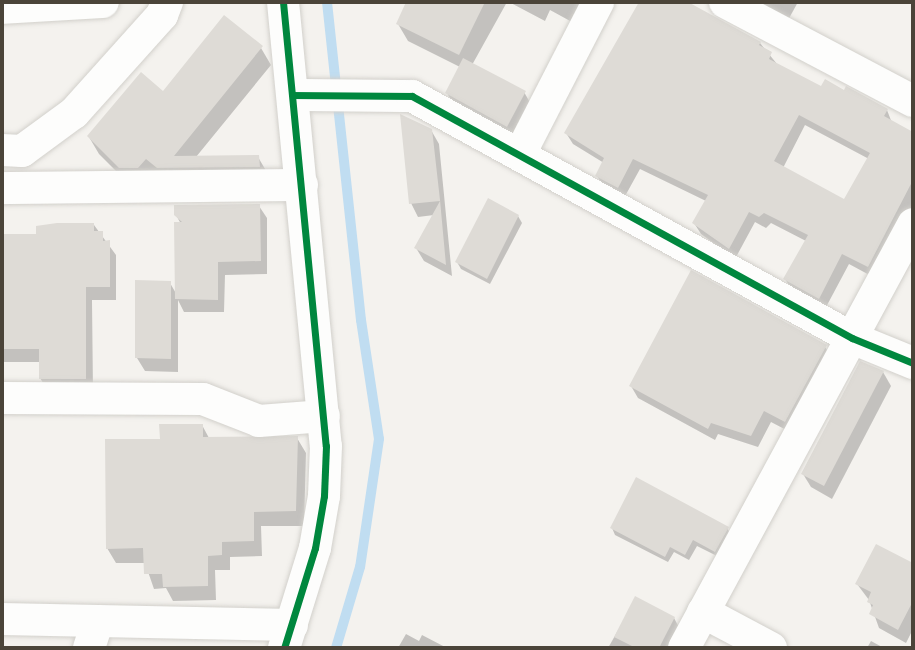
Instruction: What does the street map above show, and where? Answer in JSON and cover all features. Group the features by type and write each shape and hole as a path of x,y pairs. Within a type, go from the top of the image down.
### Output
{"street":[{"path":"2,8 103,2"},
{"path":"2,150 22,151 74,113 162,15 167,2"},
{"path":"2,619 94,635 288,636 315,548 324,496 324,416 302,186 305,96 283,2"},
{"path":"520,154 598,2"},
{"path":"725,2 913,101"},
{"path":"305,96 412,96 852,338 913,363"},
{"path":"2,188 302,186"},
{"path":"684,648 913,224"},
{"path":"2,398 203,399 259,421 324,416"},
{"path":"703,612 771,648"}],"building":[{"path":"406,2 485,2 459,55 396,24"},
{"path":"639,2 688,2 761,42 759,45 772,52 769,59 821,86 825,79 844,90 846,86 888,109 884,116 913,132 913,180 868,267 842,254 819,299 783,279 808,235 764,213 759,217 749,212 729,249 692,223 708,195 633,159 618,188 595,176 604,158 564,133","holes":["799,115 870,153 844,199 774,161"]},
{"path":"224,15 263,46 174,156 259,155 260,167 157,168 146,159 138,168 119,168 87,136 141,72 163,91"},
{"path":"463,58 526,91 507,127 445,93"},
{"path":"400,114 432,129 440,200 446,265 414,248 440,201 409,204"},
{"path":"488,198 519,215 487,279 455,262"},
{"path":"260,204 261,261 218,262 218,300 175,299 174,222 182,222 174,215 174,205"},
{"path":"94,223 94,231 103,231 103,241 110,240 110,287 86,287 86,379 39,379 39,349 2,349 2,234 36,234 36,226"},
{"path":"691,270 827,345 785,422 764,411 751,436 711,423 708,429 629,386"},
{"path":"135,280 171,281 171,359 135,358"},
{"path":"860,361 884,371 824,486 801,474"},
{"path":"159,424 203,424 203,437 298,436 296,511 254,512 254,541 222,542 222,555 208,556 208,586 163,587 162,574 144,574 143,548 106,549 105,439 160,439"},
{"path":"636,477 729,527 715,552 693,540 685,555 670,547 665,557 610,528"},
{"path":"876,544 913,563 913,601 898,630 869,614 873,605 867,602 871,592 855,584"},
{"path":"635,596 675,617 659,648 636,648 614,637"}],"waterway":[{"path":"327,2 361,320 379,439 360,567 336,648"}],"cycle path":[{"path":"283,2 326,446 324,496 315,548 284,648"},
{"path":"294,95 412,96 852,338 913,363"}]}
